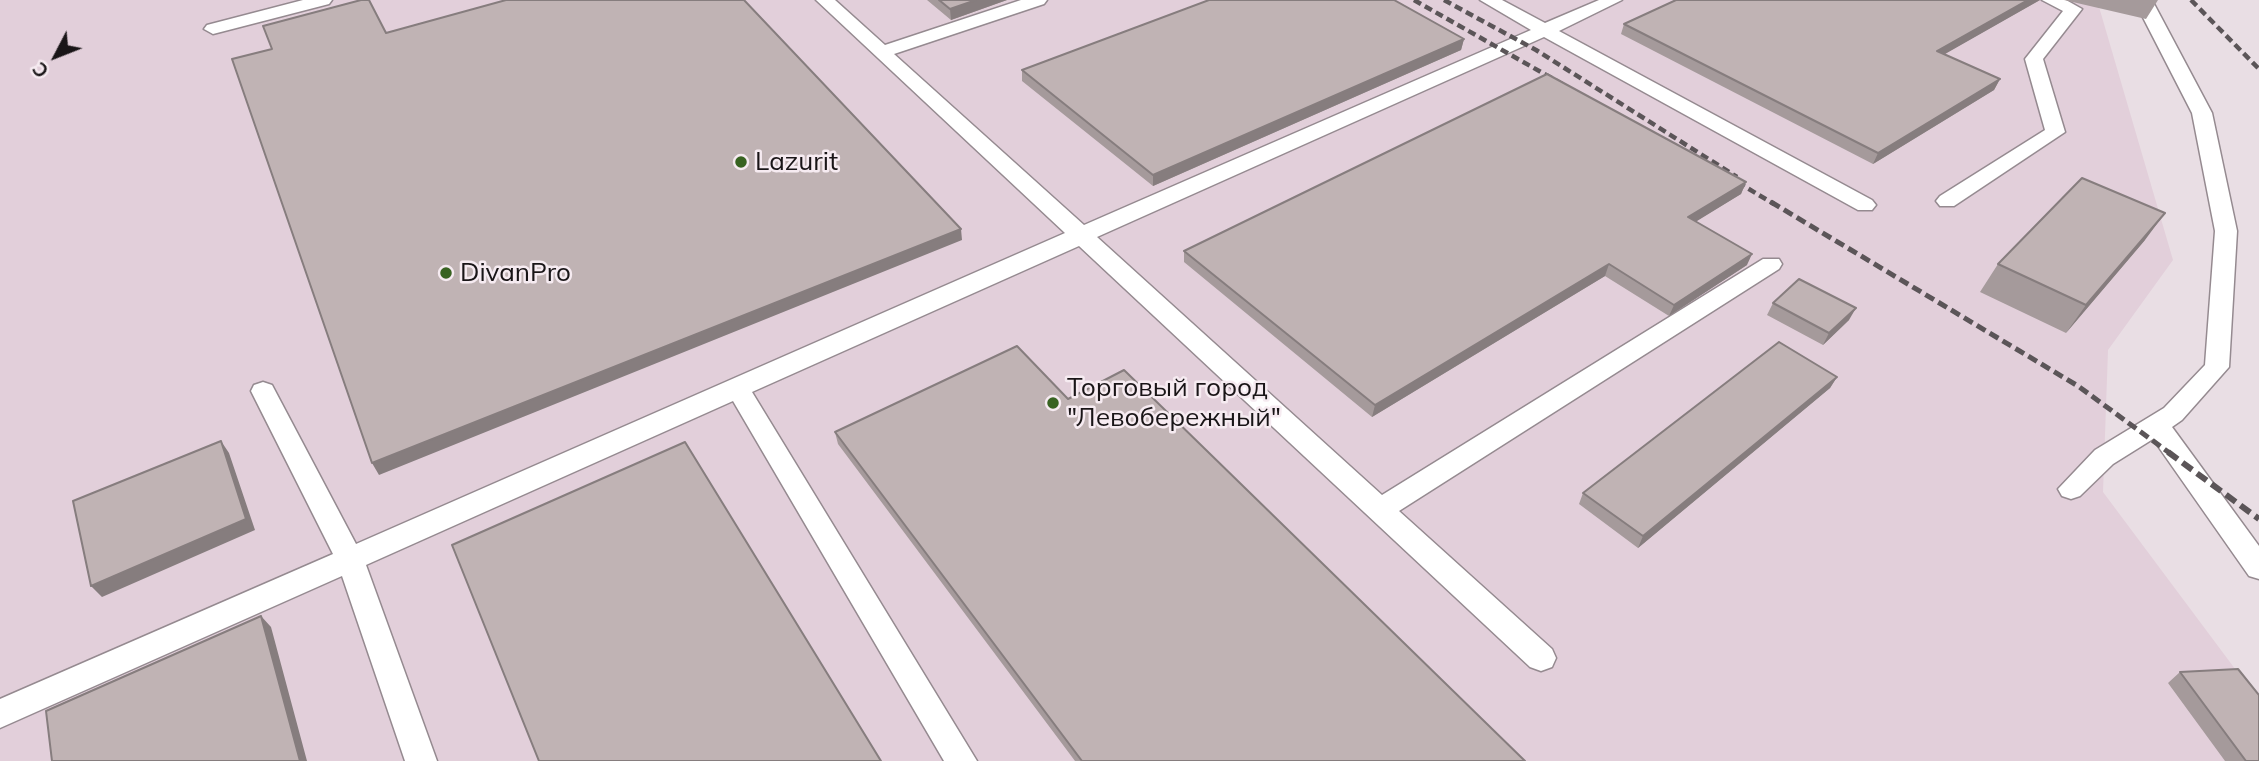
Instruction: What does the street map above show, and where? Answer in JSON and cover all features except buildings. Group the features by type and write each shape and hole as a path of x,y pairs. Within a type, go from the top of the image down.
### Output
{"lane":[{"path":"213,29 324,0"},
{"path":"825,0 1541,658"},
{"path":"882,52 1038,0"},
{"path":"1489,0 1865,205"},
{"path":"0,714 1613,0"},
{"path":"1947,201 2055,132 2034,59 2073,9 2051,0"},
{"path":"2071,489 2104,457 2173,415 2217,367 2226,231 2202,113 2143,0"},
{"path":"1380,510 1771,264"},
{"path":"737,387 961,761"},
{"path":"263,391 350,559 421,761"},
{"path":"2157,425 2259,568"}],"shaded area":[{"name":"Торговый город \"Левобережный\"","path":"0,0 2097,0 2173,260 2108,350 2103,492 2259,701 2259,761 0,761"}],"railway":[{"path":"1414,0 1562,84"},
{"path":"1444,0 1536,50 1737,177"},
{"path":"2191,0 2259,69"},
{"path":"1727,176 1774,204"},
{"path":"1771,202 2078,386 2171,454"},
{"path":"2168,452 2259,519"}],"place":[{"name":"Lazurit","path":"741,162"},
{"name":"DivanPro","path":"446,273"},
{"name":"Торговый город \"Левобережный\"","path":"1053,403"}]}
